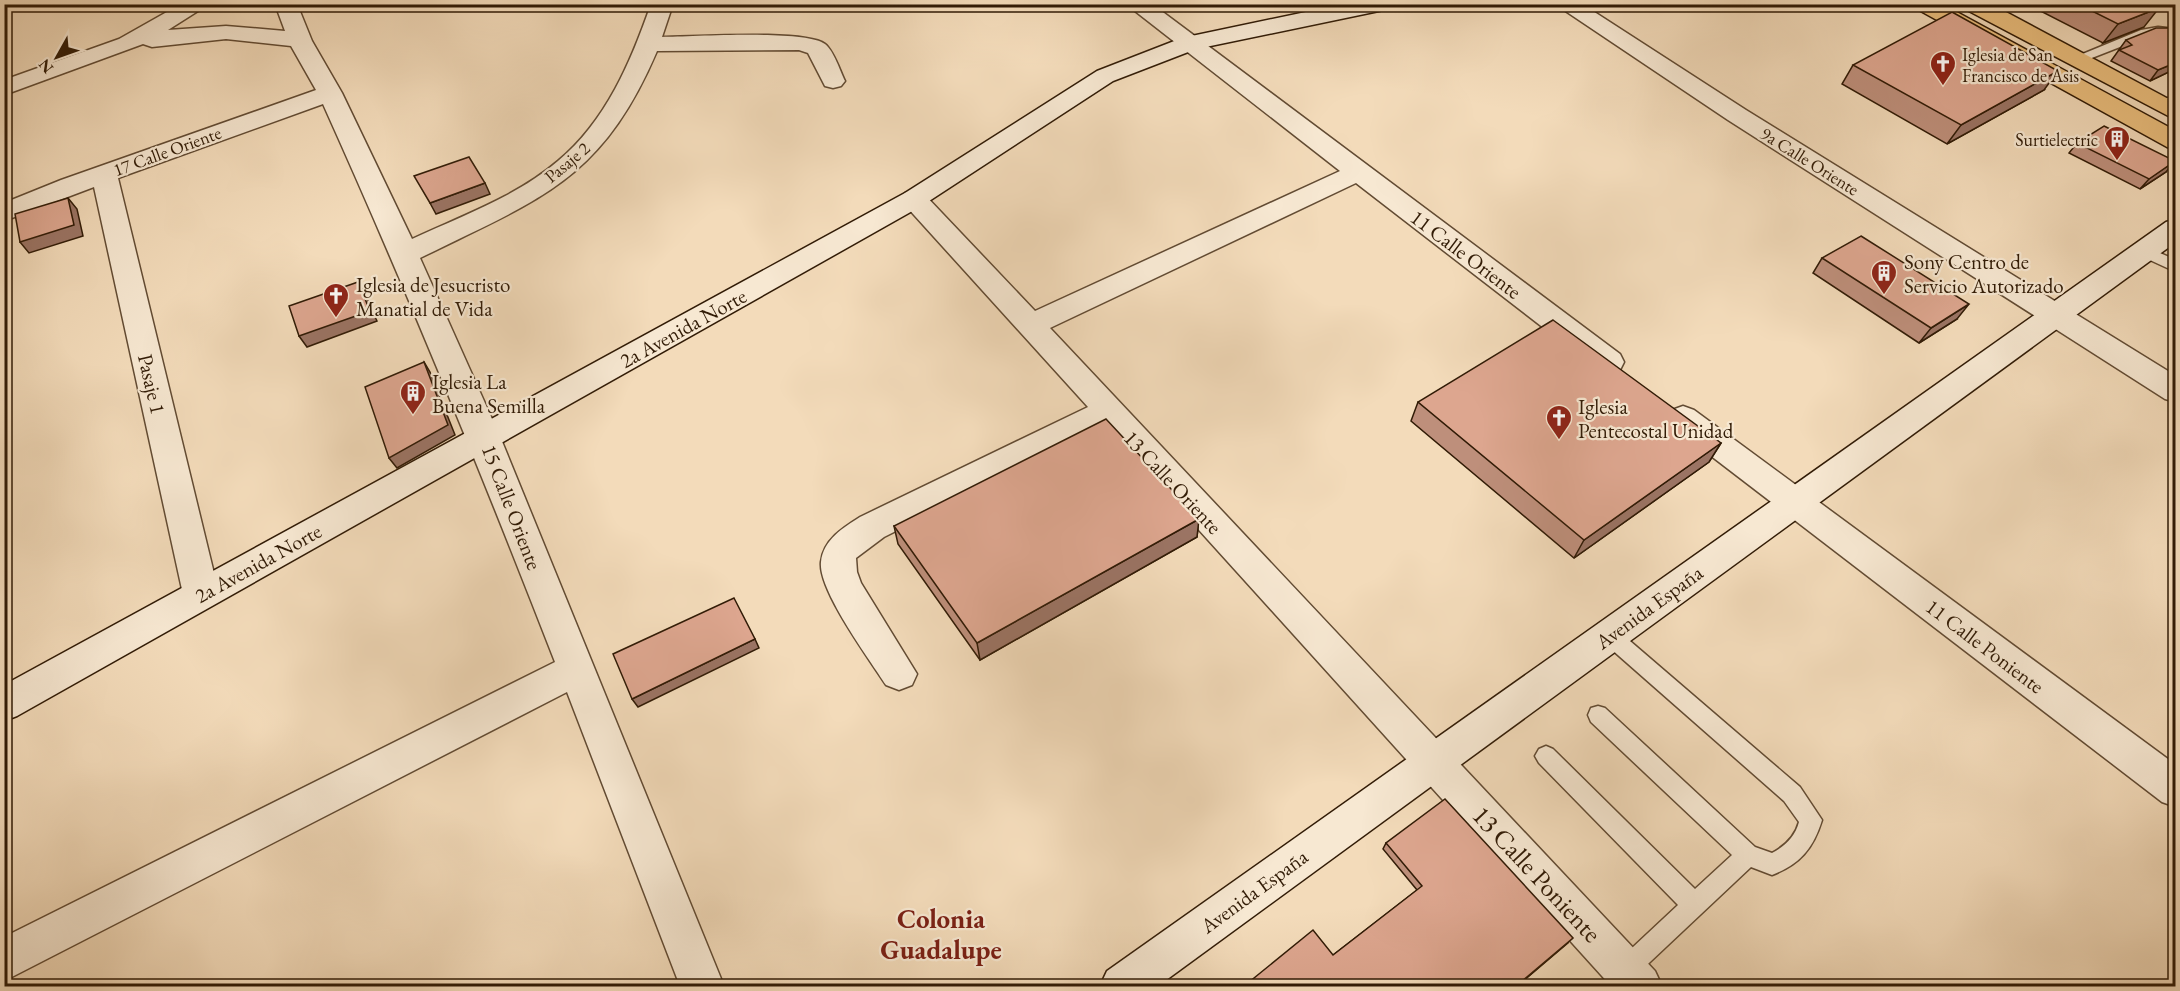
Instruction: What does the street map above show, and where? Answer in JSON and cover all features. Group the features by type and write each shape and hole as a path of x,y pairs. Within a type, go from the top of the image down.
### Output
{"main road":[{"path":"1925,4 2175,142"},
{"path":"1951,4 2175,126"},
{"path":"1973,4 2074,60 2171,105"}],"street":[{"path":"127,45 198,4"},
{"name":"15 Calle Oriente","path":"286,4 300,41 330,93 405,254 485,439 702,987"},
{"name":"Pasaje 2","path":"405,254 510,201 567,167 591,143 609,120 650,44 662,4"},
{"name":"11 Calle Oriente","path":"1137,4 1634,381"},
{"name":"2a Avenida Norte","path":"4,704 914,199 1105,76 1190,43 1379,4"},
{"name":"9a Calle Oriente","path":"1566,4 1737,116 2056,314 2175,391"},
{"path":"4,88 127,45 176,35 223,31 264,33 300,41"},
{"path":"650,44 802,43 817,49 833,81"},
{"name":"17 Calle Oriente","path":"4,213 104,174 330,93"},
{"path":"1029,326 1358,172"},
{"name":"Pasaje 1","path":"104,174 201,594"},
{"name":"13 Calle Oriente","path":"914,199 1434,762"},
{"name":"Avenida España","path":"1122,987 2175,228"},
{"path":"1662,402 1795,503"},
{"path":"899,674 840,581 838,561 849,542 872,526 1108,411"},
{"name":"11 Calle Poniente","path":"1795,503 2175,789"},
{"path":"4,960 575,670"},
{"name":"13 Calle Poniente","path":"1434,762 1633,978"}],"lane":[{"path":"2074,60 2145,33 2158,31 2175,33"},
{"path":"2144,251 2175,267"},
{"path":"1598,715 1748,855 1772,864 1786,858 1805,841 1811,820 1791,794 1609,635"},
{"path":"1546,756 1695,906"},
{"path":"1633,978 1695,906 1748,855"}],"building":[{"path":"2078,4 2151,4 2159,8 2118,24"},
{"name":"Iglesia de San Francisco de Asis","path":"1952,12 2058,71 1961,125 1853,65"},
{"path":"2156,28 2175,28 2175,63 2158,70 2119,50 2132,45 2126,40"},
{"path":"2104,126 2175,161 2149,179 2077,143"},
{"path":"469,157 485,183 430,203 414,176"},
{"path":"68,198 74,225 20,242 15,214"},
{"path":"1861,236 1969,304 1931,328 1822,258"},
{"path":"358,282 370,311 299,336 289,306"},
{"name":"Iglesia Pentecostal Unidad","path":"1553,320 1721,443 1584,540 1418,402"},
{"name":"Iglesia La Buena Semilla","path":"424,362 448,425 389,458 365,387"},
{"path":"1106,419 1199,519 977,643 894,526"},
{"path":"734,598 755,639 632,699 613,654"},
{"path":"1445,799 1573,938 1515,987 1243,987 1313,930 1333,955 1422,886 1386,843"}],"place":[{"name":"Iglesia de San Francisco de Asis","path":"1943,87"},
{"name":"Surtielectric","path":"2117,162"},
{"name":"Sony Centro de Servicio Autorizado","path":"1884,296"},
{"name":"Iglesia de Jesucristo Manatial de Vida","path":"336,319"},
{"name":"Iglesia La Buena Semilla","path":"413,416"},
{"name":"Iglesia Pentecostal Unidad","path":"1559,441"}],"district":[{"name":"Colonia Guadalupe","path":"941,934"}]}
